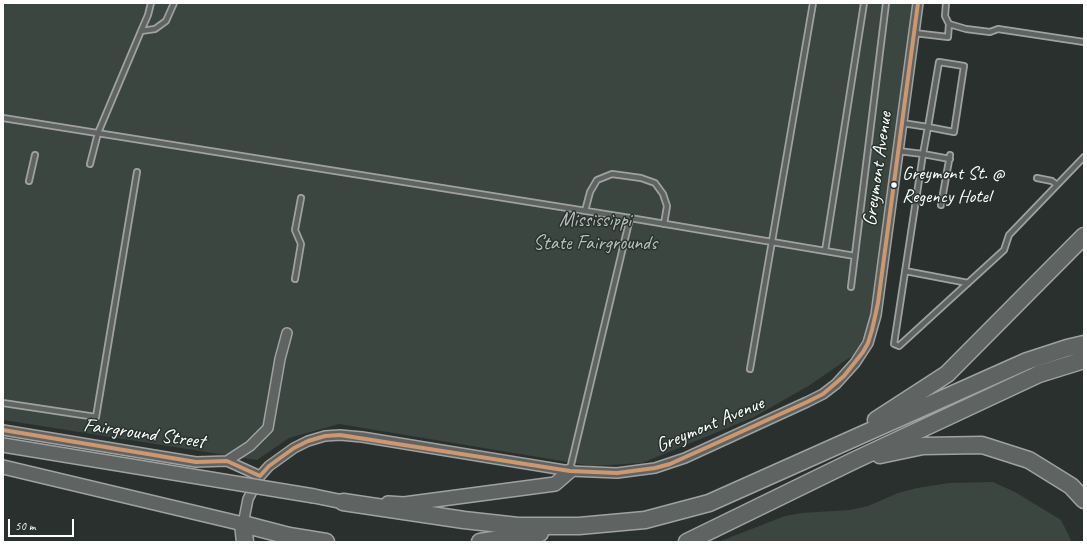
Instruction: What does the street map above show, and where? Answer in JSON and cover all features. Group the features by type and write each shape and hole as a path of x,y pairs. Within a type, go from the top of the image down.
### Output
{"highway":[{"path":"833,448 947,374 1084,236"},
{"path":"344,502 464,520 518,526 579,526 645,520 709,502 1027,361 1084,344"},
{"path":"687,542 853,461 1039,374 1084,360"},
{"path":"853,461 924,446 982,445 1029,460 1071,486 1084,500"},
{"path":"245,542 243,524 289,536 326,542"},
{"path":"480,542 519,537 579,526"}],"main road":[{"path":"3,445 344,502 404,504 555,484 570,470"},
{"path":"3,467 243,524"}],"street":[{"name":"Greymont Avenue","path":"243,524 248,499 260,476 269,466 294,448 308,441 325,436 340,435 362,437 570,470 617,473 655,468 685,458 808,402 823,394 836,384 855,363 868,343 878,303 918,3"},
{"name":"Fairground Street","path":"3,430 196,462 227,461 250,446 268,428 280,359 287,333"},
{"path":"227,461 260,476"}],"lane":[{"path":"90,164 98,133 142,31 151,3"},
{"path":"142,31 155,29 166,21 174,3"},
{"path":"750,369 813,3"},
{"path":"825,251 864,3"},
{"path":"850,287 886,3"},
{"path":"914,33 948,37 949,24 945,16 946,3"},
{"path":"949,24 966,29 990,32 998,29 1084,42"},
{"path":"902,123 928,128 954,134 964,66 939,62 928,128 905,271 894,344 899,346 1004,250 1009,235 1084,157"},
{"path":"3,118 630,218 855,256"},
{"path":"898,152 950,157 941,205"},
{"path":"29,180 35,155"},
{"path":"3,403 96,417 137,172"},
{"path":"585,211 590,192 597,180 612,174 642,178 655,183 663,194 666,206 664,224"},
{"path":"1037,178 1052,181 1057,185"},
{"path":"295,278 301,244 295,230 301,198"},
{"path":"570,470 630,218"},
{"path":"905,271 968,283"}],"green space":[{"name":"Mississippi State Fairgrounds","path":"3,3 915,3 868,331 852,356 810,385 754,417 642,463 592,466 339,424 289,438 257,460 3,420"},
{"path":"993,482 1015,492 1061,520 1072,542 718,542 785,516 801,513 850,510 868,506 898,493 917,488 949,483"}],"transit line":[{"path":"3,430 196,462 227,461 260,476 269,466 294,448 308,441 325,436 340,435 570,471 617,473 655,468 670,464 807,402 823,394 844,376 863,352 868,343 872,330 878,303 918,3"}],"place":[{"name":"Greymont St. @ Regency Hotel","path":"894,185"}]}
